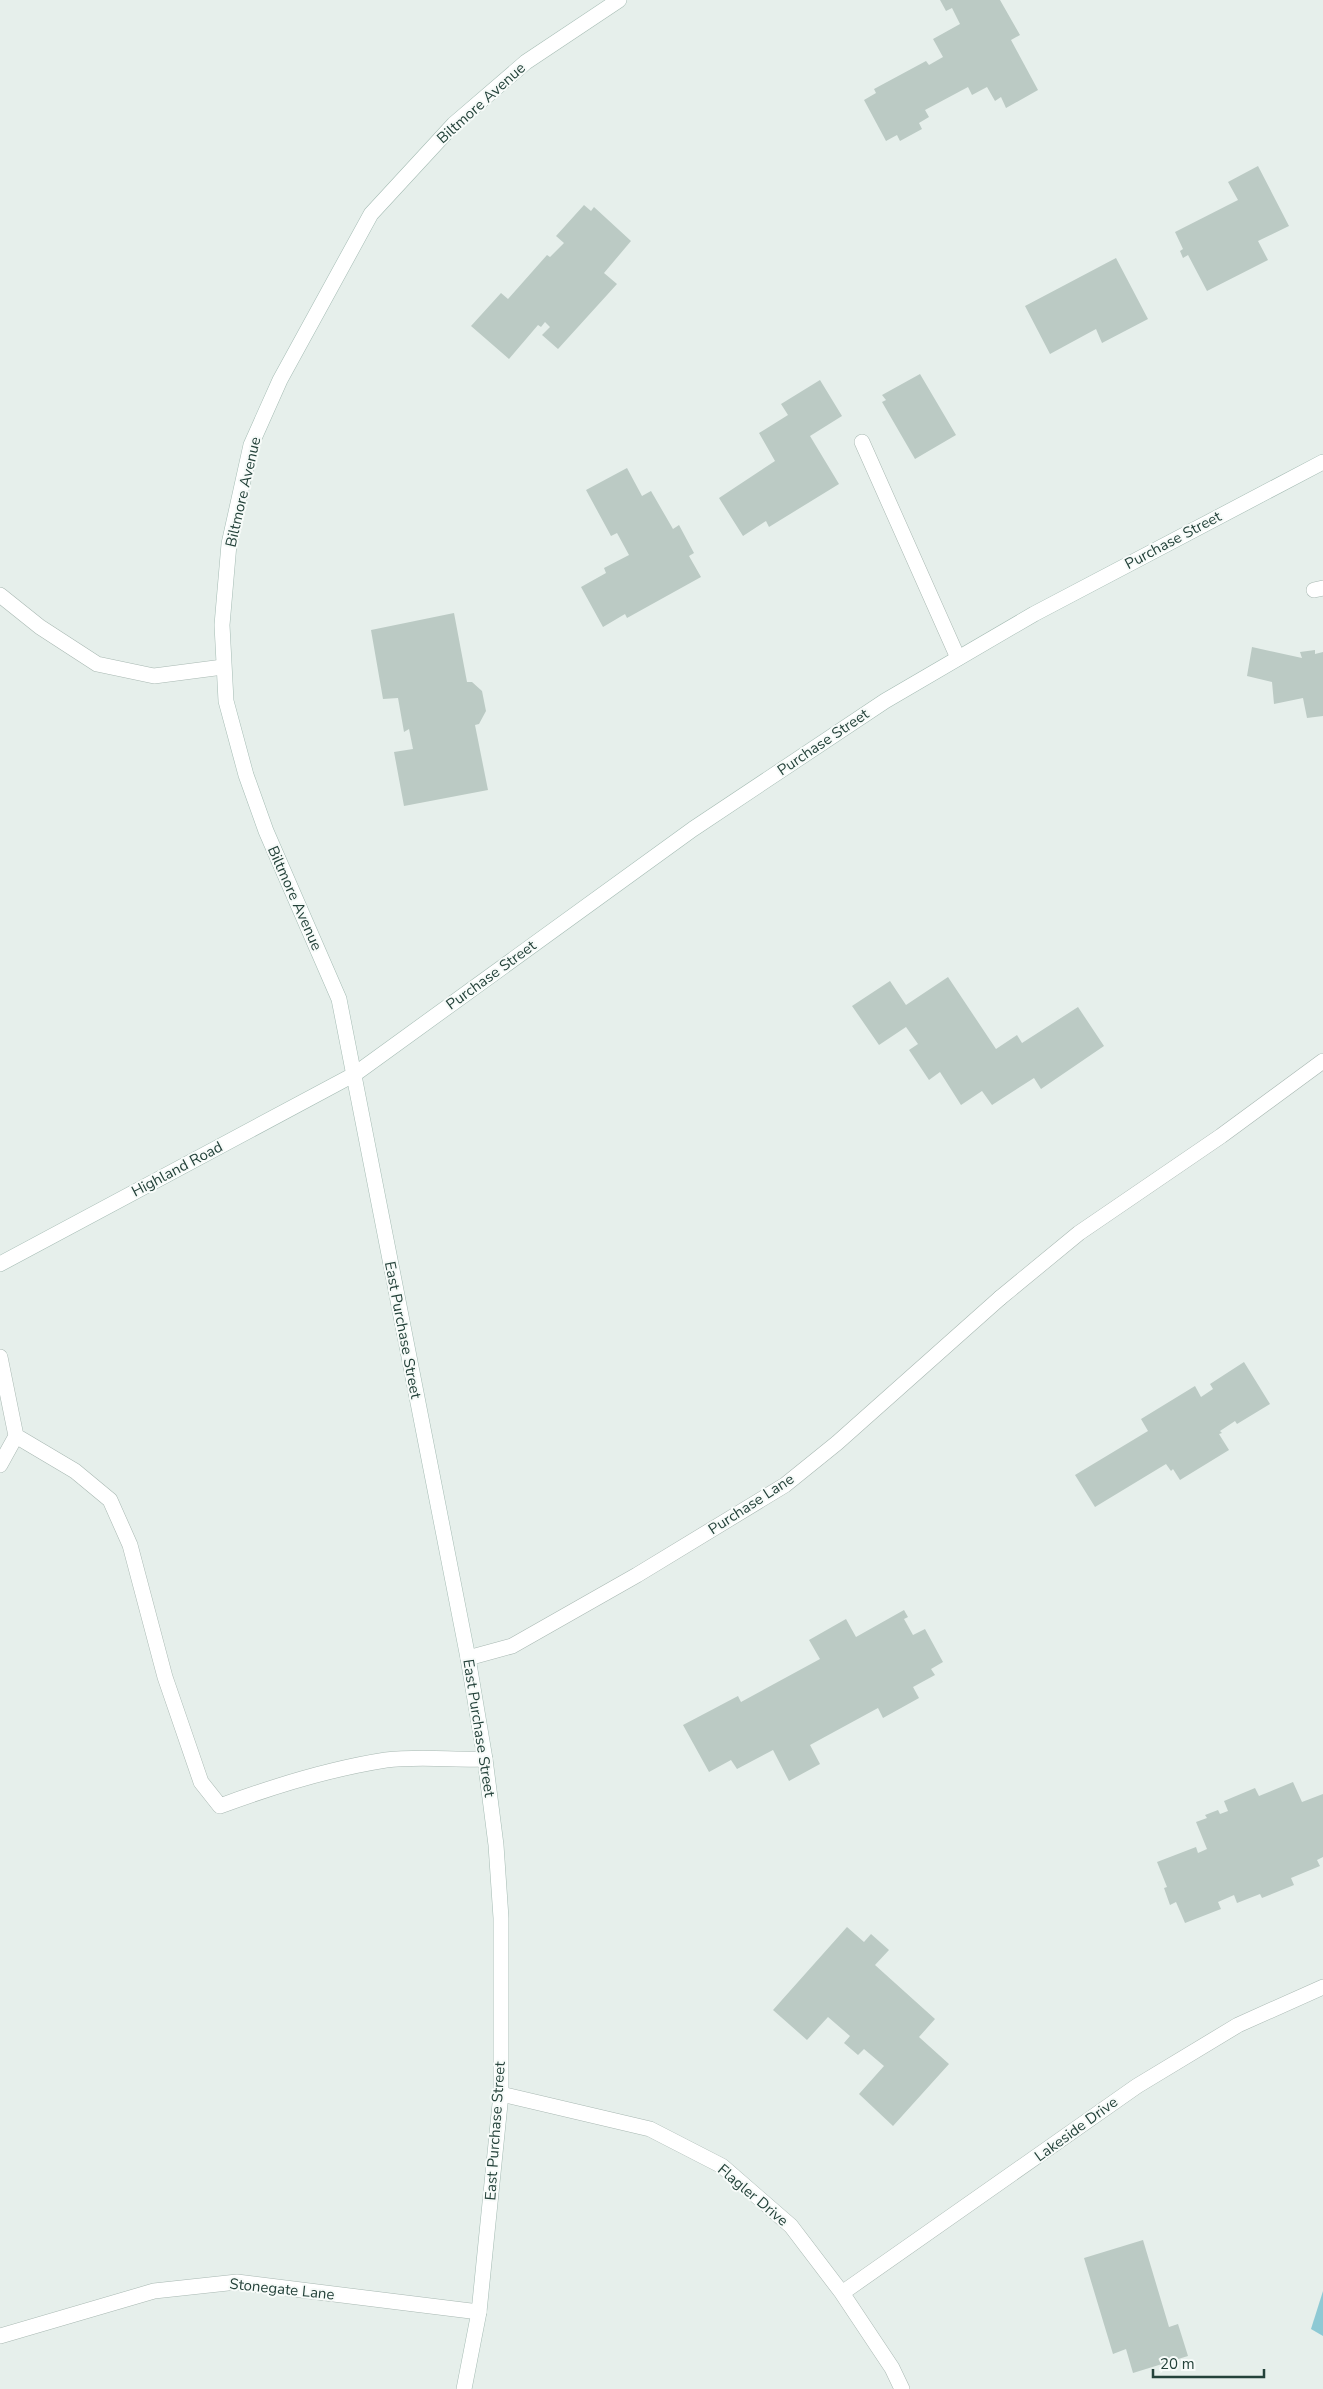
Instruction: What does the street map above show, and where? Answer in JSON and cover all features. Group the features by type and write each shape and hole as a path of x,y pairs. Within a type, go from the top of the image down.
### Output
{"street":[{"name":"Biltmore Avenue","path":"355,1074 339,999 266,832 246,775 226,702 222,625 230,544 251,445 280,380 371,214 454,124 526,62 619,0"},
{"path":"862,442 958,658"},
{"name":"Purchase Street","path":"355,1074 693,829 885,701 1043,610 1323,462"},
{"path":"0,595 40,627 97,664 154,676 223,667"},
{"name":"Purchase Lane","path":"468,1658 512,1646 637,1575 785,1485 845,1435 1000,1298 1079,1232 1213,1141 1323,1061"},
{"name":"Highland Road","path":"0,1264 355,1074"},
{"name":"East Purchase Street","path":"355,1074 468,1658 485,1760 496,1845 501,1918 501,2094 479,2312 464,2389"},
{"path":"0,1356 16,1436 0,1465"},
{"path":"16,1436 75,1471 110,1500 130,1545 165,1676 201,1782 220,1806 281,1784 328,1771 388,1760 485,1760"},
{"name":"Lakeside Drive","path":"842,2293 1136,2086 1238,2025 1323,1987"},
{"name":"Flagler Drive","path":"501,2094 650,2129 722,2166 791,2226 842,2293 892,2368 902,2389"},
{"name":"Stonegate Lane","path":"0,2336 154,2291 237,2282 479,2312"}],"water":[{"path":"1323,2291 1323,2336 1311,2329"}],"building":[{"path":"940,0 1000,0 1020,35 1011,40 1038,90 1006,108 1001,97 995,101 987,87 972,95 968,87 925,110 929,117 919,123 922,129 900,141 897,135 886,141 864,100 876,93 874,89 926,61 929,65 943,57 933,39 960,24 952,8 946,11"},
{"path":"1258,166 1289,226 1258,241 1268,260 1207,291 1188,255 1183,258 1180,251 1183,249 1175,232 1238,200 1228,182"},
{"path":"584,205 591,211 594,207 631,241 604,273 617,284 558,349 542,335 550,327 545,322 541,327 538,325 509,359 471,326 501,293 508,299 547,255 550,257 564,243 556,236"},
{"path":"1116,258 1148,319 1102,343 1096,329 1050,354 1025,306"},
{"path":"920,374 956,435 915,459 882,402 886,400 882,395"},
{"path":"820,380 842,416 810,436 839,484 769,527 766,521 743,536 719,498 775,461 759,433 788,415 781,404"},
{"path":"627,468 642,496 651,491 673,529 679,525 694,553 689,556 701,577 627,618 625,614 603,627 581,587 606,573 604,568 629,555 617,533 611,536 586,490"},
{"path":"454,613 467,682 472,682 482,691 486,711 479,724 475,725 488,790 404,806 394,752 413,749 409,729 404,732 398,698 383,699 371,630"},
{"path":"1252,647 1302,658 1300,652 1315,650 1315,654 1323,652 1323,716 1307,718 1303,698 1274,704 1272,682 1247,676"},
{"path":"948,977 996,1049 1017,1035 1022,1043 1078,1007 1104,1046 1041,1089 1034,1078 992,1105 982,1091 961,1105 940,1072 929,1080 909,1050 918,1044 906,1027 879,1045 852,1006 890,981 906,1005"},
{"path":"1244,1362 1270,1404 1237,1424 1235,1421 1220,1431 1222,1433 1219,1434 1229,1450 1180,1480 1173,1469 1171,1471 1166,1464 1095,1507 1075,1475 1148,1431 1141,1419 1195,1386 1201,1397 1213,1389 1210,1384"},
{"path":"904,1610 908,1617 904,1619 913,1635 925,1629 943,1662 931,1669 935,1675 913,1687 919,1698 883,1718 878,1708 810,1745 820,1764 789,1781 773,1750 737,1769 731,1760 709,1772 683,1725 738,1696 741,1702 820,1659 809,1640 846,1619 856,1637"},
{"path":"1293,1782 1302,1802 1323,1794 1323,1857 1317,1860 1320,1866 1291,1878 1294,1885 1262,1898 1260,1894 1237,1903 1234,1895 1218,1902 1221,1909 1185,1923 1176,1902 1170,1905 1164,1888 1167,1887 1157,1862 1196,1847 1198,1853 1207,1849 1196,1822 1207,1818 1205,1815 1218,1810 1220,1814 1228,1811 1224,1801 1255,1788 1259,1796"},
{"path":"847,1927 864,1942 871,1934 889,1950 875,1965 935,2019 919,2037 949,2064 893,2126 859,2094 884,2066 864,2049 858,2055 844,2043 850,2036 828,2017 807,2040 773,2010"},
{"path":"1143,2240 1169,2327 1178,2324 1188,2356 1133,2373 1126,2349 1113,2354 1084,2258"}]}
